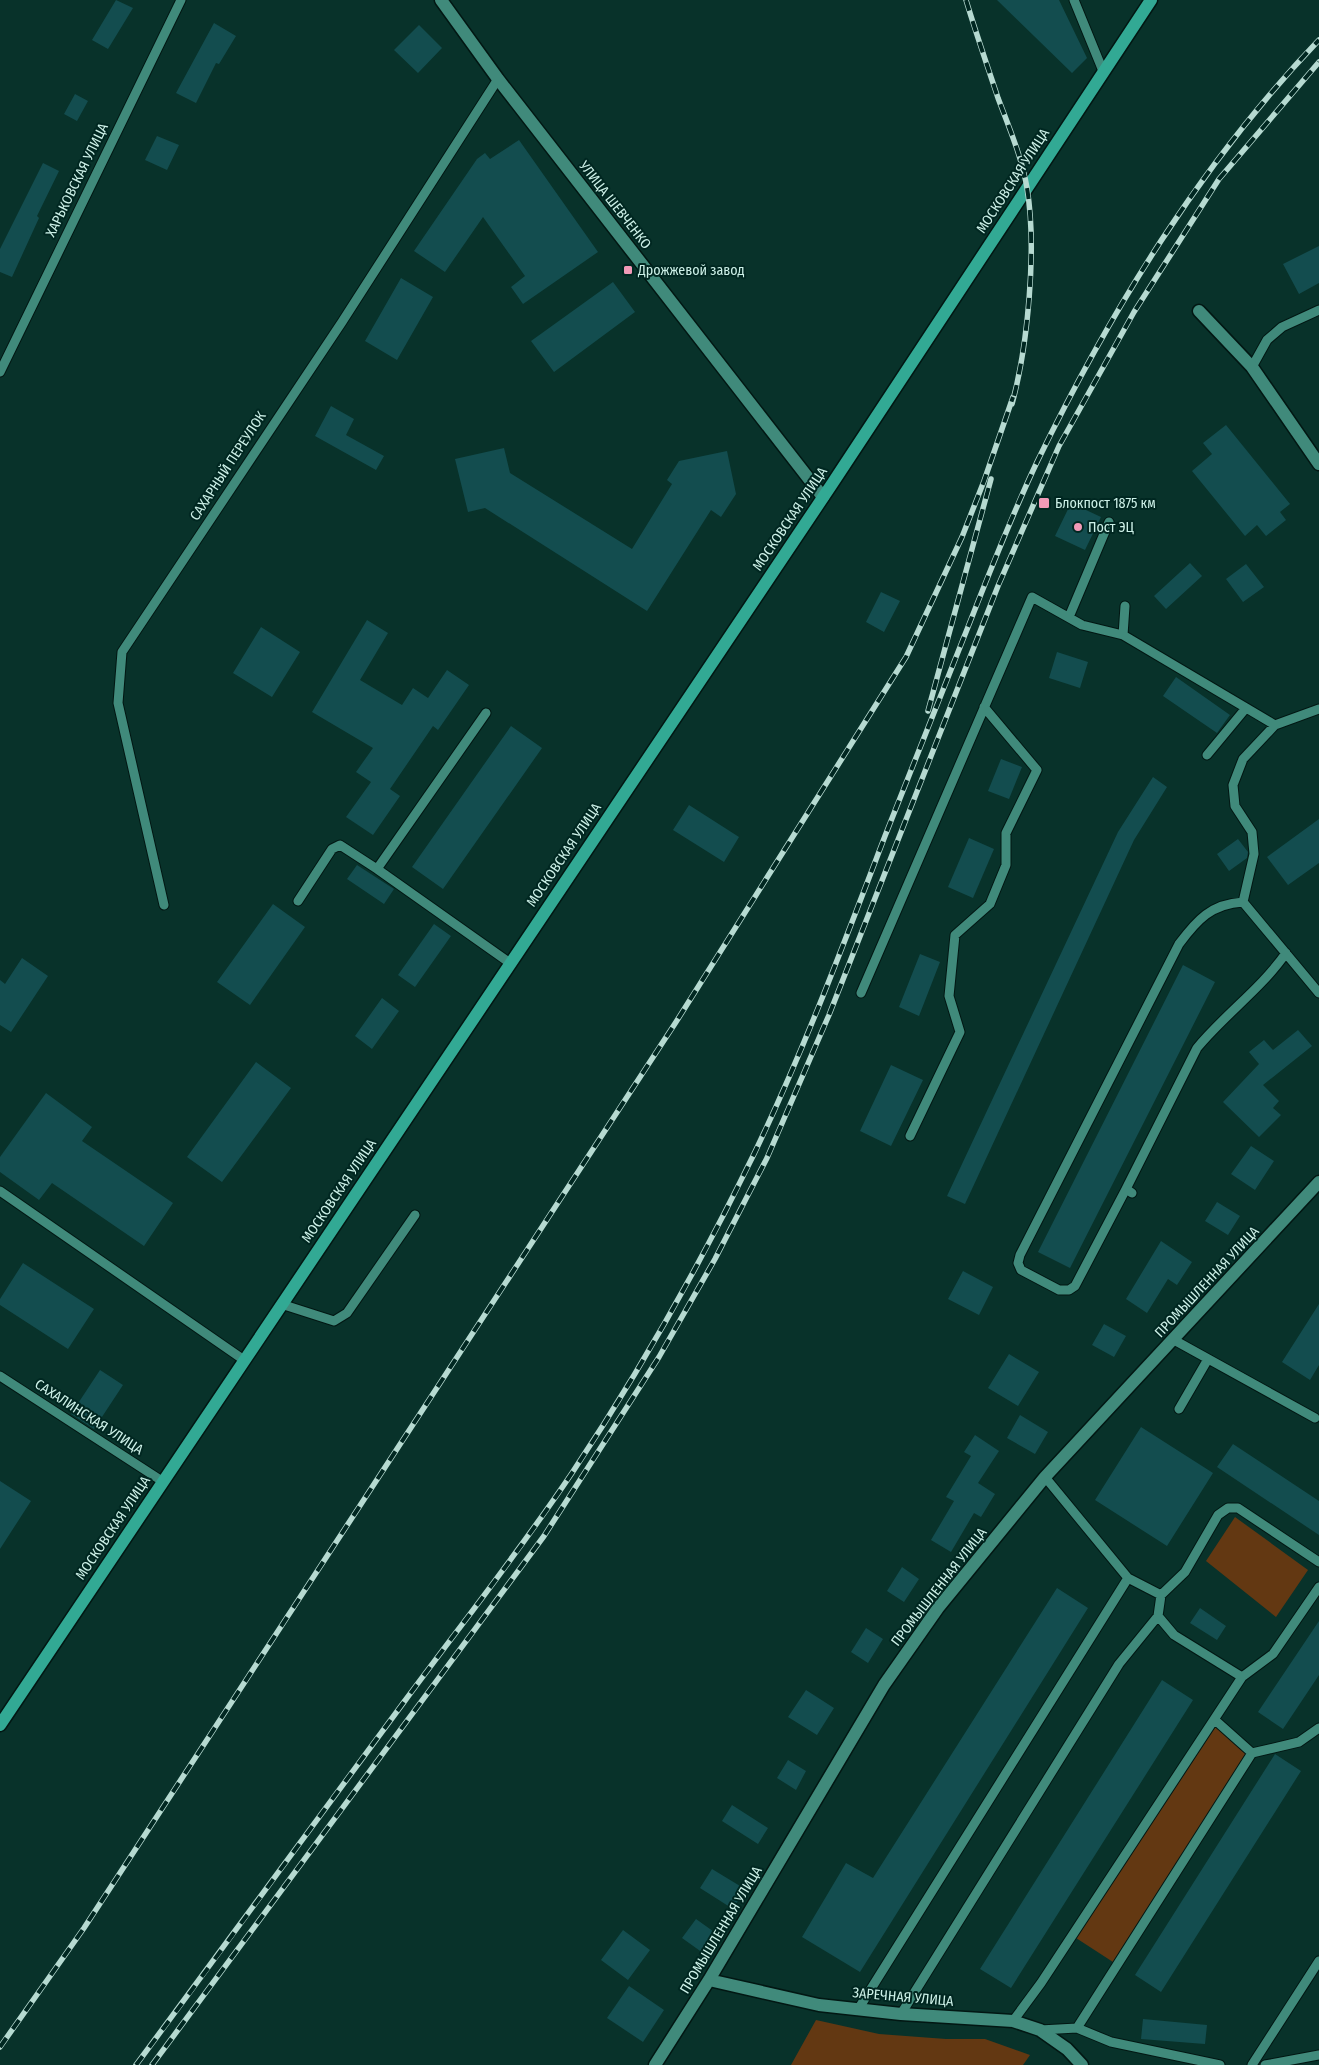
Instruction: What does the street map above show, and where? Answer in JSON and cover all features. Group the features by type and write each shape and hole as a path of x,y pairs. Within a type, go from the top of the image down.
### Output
{"main road":[{"name":"МОСКОВСКАЯ УЛИЦА","path":"0,1725 823,497 1151,0"}],"street":[{"name":"УЛИЦА ШЕВЧЕНКО","path":"441,0 498,79 823,497"},
{"path":"1199,311 1252,367 1319,464"},
{"name":"ПРОМЫШЛЕННАЯ УЛИЦА","path":"655,2065 710,1980 884,1685 938,1608 1045,1478 1319,1182"},
{"name":"ЗАРЕЧНАЯ УЛИЦА","path":"710,1980 819,2004 902,2014 1013,2021 1040,2030 1067,2049 1082,2065"}],"lane":[{"name":"ХАРЬКОВСКАЯ УЛИЦА","path":"0,372 181,0"},
{"path":"1074,0 1103,71"},
{"name":"САХАРНЫЙ ПЕРЕУЛОК","path":"164,905 118,703 122,652 342,322 498,79"},
{"path":"1252,367 1266,340 1282,327 1319,310"},
{"path":"1069,617 1109,522"},
{"path":"861,993 1032,597 1082,625 1123,635 1276,725"},
{"path":"1123,635 1124,606"},
{"path":"910,1136 960,1032 949,996 955,935 990,904 1006,865 1006,833 1037,770 984,708"},
{"path":"1207,755 1246,708"},
{"path":"1243,902 1254,854 1252,832 1235,806 1232,785 1243,759 1276,725 1319,710"},
{"path":"377,869 486,713"},
{"path":"298,901 332,849 340,845 510,963"},
{"path":"1243,902 1319,993"},
{"path":"1243,902 1227,903 1209,911 1191,928 1179,944 1020,1255 1018,1263 1021,1270 1059,1290 1068,1290 1075,1286 1129,1191 1197,1048 1209,1033 1252,994 1286,953"},
{"path":"0,1191 244,1360"},
{"path":"281,1304 334,1321 339,1320 348,1313 415,1215"},
{"path":"1174,1340 1318,1417"},
{"path":"1179,1409 1208,1359"},
{"name":"САХАЛИНСКАЯ УЛИЦА","path":"0,1376 162,1481"},
{"path":"1045,1478 1128,1578 1161,1595"},
{"path":"902,2014 1119,1664 1158,1616 1161,1595 1185,1572 1218,1515 1228,1508 1238,1508 1319,1562"},
{"path":"858,2008 1128,1578"},
{"path":"1013,2021 1242,1677 1273,1654 1319,1587"},
{"path":"1158,1616 1174,1636 1242,1677"},
{"path":"1215,1720 1252,1753"},
{"path":"1077,2028 1252,1753 1299,1742 1319,1728"},
{"path":"1252,2065 1319,1961"},
{"path":"1040,2030 1077,2028 1111,2042 1220,2065"},
{"path":"1265,2065 1319,2055"}],"shaded area":[{"path":"1235,1517 1308,1570 1276,1617 1206,1561"},
{"path":"1216,1726 1246,1754 1113,1962 1076,1938"},
{"path":"816,2020 879,2034 946,2039 985,2039 1030,2055 1023,2065 791,2065"}],"building":[{"path":"116,0 133,8 108,49 92,40"},
{"path":"997,0 1059,0 1087,58 1072,73"},
{"path":"214,23 236,36 219,64 216,63 196,103 176,93"},
{"path":"419,25 442,48 418,73 394,50"},
{"path":"75,94 88,101 77,121 64,114"},
{"path":"157,136 179,145 167,170 145,160"},
{"path":"519,140 598,252 523,304 511,287 525,276 483,217 445,272 414,251 477,159 485,153 490,159"},
{"path":"43,163 59,171 37,216 39,218 12,277 0,272 0,249"},
{"path":"1319,246 1319,283 1299,294 1283,264"},
{"path":"401,278 433,297 397,360 365,341"},
{"path":"613,282 635,312 554,372 531,341"},
{"path":"331,406 354,419 346,435 384,456 376,470 315,436"},
{"path":"1226,425 1290,504 1280,512 1286,520 1266,536 1257,525 1245,536 1192,471 1212,454 1203,443"},
{"path":"504,448 510,473 632,549 672,484 667,480 679,461 727,451 736,494 721,517 711,510 647,611 485,508 468,512 455,459"},
{"name":"Пост ЭЦ","path":"1071,503 1101,517 1085,550 1055,536"},
{"path":"1190,563 1202,576 1166,609 1154,596"},
{"path":"1246,564 1264,587 1243,602 1226,579"},
{"path":"881,592 900,601 884,632 866,622"},
{"path":"367,620 388,633 360,680 402,705 413,688 428,698 447,670 469,685 438,730 433,726 390,789 400,796 373,835 346,817 371,782 356,772 373,748 312,712"},
{"path":"261,627 300,652 272,697 233,673"},
{"path":"1057,652 1088,662 1080,688 1049,678"},
{"path":"1176,677 1230,715 1217,733 1163,696"},
{"path":"511,726 542,748 443,889 412,867"},
{"path":"1001,759 1022,767 1009,799 988,791"},
{"path":"1153,777 1167,787 1134,840 965,1204 947,1196 1118,832"},
{"path":"689,805 739,837 724,862 673,830"},
{"path":"1319,819 1319,863 1288,885 1267,857"},
{"path":"969,838 994,849 973,898 948,887"},
{"path":"1238,839 1248,852 1247,858 1229,871 1217,854"},
{"path":"357,865 394,889 384,904 347,879"},
{"path":"273,904 305,927 250,1005 217,982"},
{"path":"434,924 451,936 415,987 398,975"},
{"path":"920,954 940,962 919,1016 899,1007"},
{"path":"22,958 48,976 11,1032 0,1025 0,980 5,984"},
{"path":"1183,965 1215,982 1070,1268 1038,1252"},
{"path":"382,998 399,1011 372,1049 355,1036"},
{"path":"1298,1030 1312,1046 1263,1085 1279,1101 1273,1108 1281,1115 1259,1137 1223,1102 1259,1064 1249,1052 1264,1040 1273,1050"},
{"path":"256,1062 291,1088 222,1182 187,1157"},
{"path":"891,1065 923,1080 891,1146 860,1131"},
{"path":"46,1093 92,1127 82,1141 173,1203 144,1246 52,1183 39,1200 0,1172 0,1157"},
{"path":"1251,1146 1274,1161 1255,1190 1231,1174"},
{"path":"1217,1202 1240,1216 1228,1235 1205,1221"},
{"path":"1161,1241 1192,1262 1177,1285 1168,1279 1147,1313 1126,1299"},
{"path":"23,1263 94,1309 68,1349 0,1305 0,1299"},
{"path":"963,1271 993,1287 979,1315 948,1299"},
{"path":"1319,1304 1319,1365 1310,1380 1282,1362"},
{"path":"1104,1324 1126,1336 1114,1357 1092,1345"},
{"path":"1009,1354 1039,1372 1018,1406 988,1388"},
{"path":"100,1370 123,1385 94,1429 71,1414"},
{"path":"1020,1415 1048,1432 1035,1454 1007,1438"},
{"path":"1141,1427 1213,1473 1167,1546 1095,1500"},
{"path":"975,1435 999,1451 978,1483 995,1494 981,1517 974,1513 951,1552 931,1540 954,1501 946,1497 971,1456 964,1452"},
{"path":"1233,1444 1319,1501 1319,1535 1217,1467"},
{"path":"0,1481 31,1501 0,1549"},
{"path":"902,1567 919,1579 904,1602 887,1591"},
{"path":"1057,1588 1088,1608 860,1972 802,1937 846,1863 873,1878"},
{"path":"1200,1608 1226,1626 1217,1640 1190,1623"},
{"path":"1319,1621 1319,1675 1283,1729 1258,1712"},
{"path":"866,1628 883,1639 868,1663 851,1652"},
{"path":"1162,1680 1193,1700 1011,1988 980,1969"},
{"path":"806,1690 834,1708 817,1735 788,1717"},
{"path":"1275,1754 1301,1771 1161,1992 1135,1975"},
{"path":"788,1760 806,1771 796,1790 777,1778"},
{"path":"732,1805 768,1828 758,1844 722,1821"},
{"path":"712,1869 745,1889 733,1909 700,1888"},
{"path":"696,1919 717,1934 703,1953 682,1938"},
{"path":"623,1930 650,1950 628,1980 601,1960"},
{"path":"629,1986 664,2010 643,2042 607,2018"},
{"path":"1143,2019 1207,2025 1205,2044 1141,2039"}],"railway":[{"path":"966,0 998,98 1019,154 1025,177 1030,212 1031,267 1029,296 1018,380 1012,404"},
{"path":"136,2065 531,1531 572,1473 622,1395 669,1316 734,1195 790,1075 999,549 1037,462 1066,405 1128,294 1197,187 1276,87 1319,40"},
{"path":"152,2065 544,1536 659,1357 715,1259 767,1158 829,1015 998,586 1059,446 1134,312 1219,179 1319,62"},
{"path":"0,2047 84,1928 676,1022 906,657 962,537 984,481 1013,397"},
{"path":"928,711 991,479"}],"place":[{"name":"Дрожжевой завод","path":"628,270"},
{"name":"Блокпост 1875 км","path":"1044,503"},
{"name":"Пост ЭЦ","path":"1078,527"}]}
